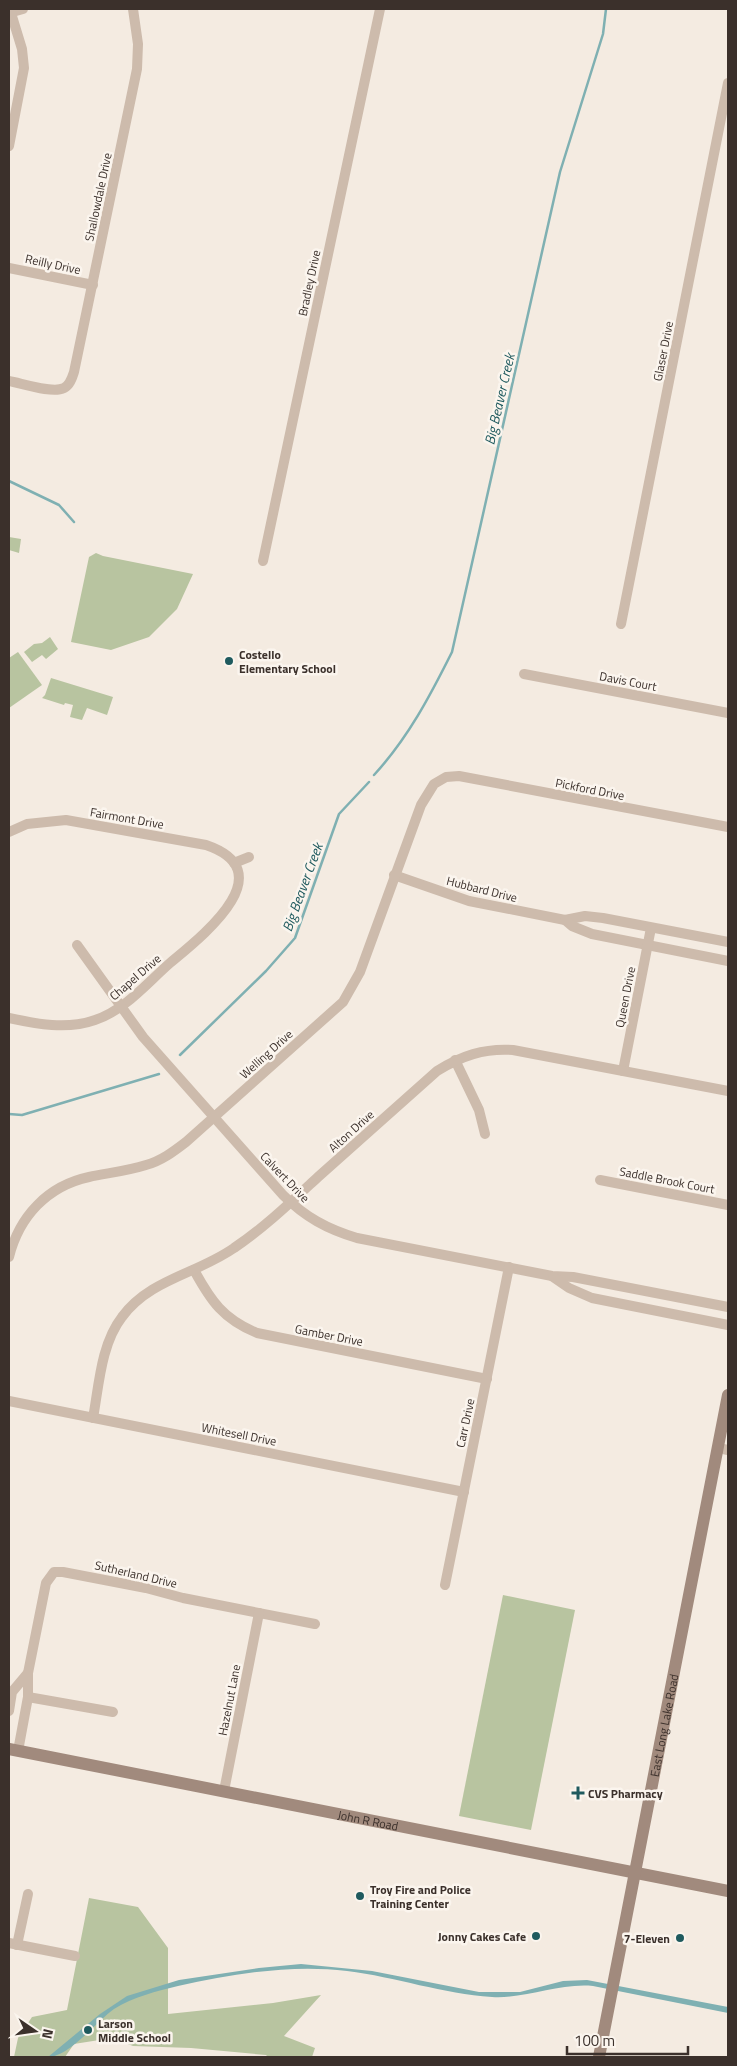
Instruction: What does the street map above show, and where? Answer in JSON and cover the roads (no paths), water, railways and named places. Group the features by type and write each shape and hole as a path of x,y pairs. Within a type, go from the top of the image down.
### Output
{"main road":[{"name":"East Long Lake Road","path":"599,2057 723,1449 728,1395"},
{"name":"John R Road","path":"13,1750 728,1891"}],"street":[{"path":"9,146 24,68 22,49 10,13 23,9"},
{"name":"Shallowdale Drive","path":"9,381 49,389 64,388 70,382 74,372 137,69 138,44 133,9"},
{"name":"Bradley Drive","path":"263,562 380,9"},
{"name":"Glaser Drive","path":"621,624 728,83"},
{"name":"Reilly Drive","path":"9,268 92,285"},
{"name":"Davis Court","path":"524,674 728,713"},
{"name":"Pickford Drive","path":"446,777 459,776 728,827"},
{"name":"Welling Drive","path":"9,1257 12,1244 24,1219 55,1190 75,1181 146,1165 169,1155 343,1002 360,972 421,805 434,784 446,777"},
{"name":"Fairmont Drive","path":"9,831 27,824 66,820 206,845 221,850 232,858 234,863"},
{"path":"234,863 249,857"},
{"name":"Chapel Drive","path":"9,1018 66,1026 93,1021 120,1007 211,927 230,904 237,892 238,870 234,863"},
{"name":"Hubbard Drive","path":"394,875 469,901 565,920 575,917 594,917 725,942 723,960 587,932 572,926 565,920"},
{"name":"Queen Drive","path":"624,1071 651,928"},
{"name":"Calvert Drive","path":"77,945 143,1038 290,1202 316,1223 344,1234 552,1276 572,1277 728,1307"},
{"name":"Alton Drive","path":"92,1418 112,1332 137,1300 146,1292 234,1249 290,1202 437,1071 454,1060 483,1051 502,1049 728,1091"},
{"path":"454,1060 479,1110 485,1134"},
{"name":"Saddle Brook Court","path":"600,1180 728,1205"},
{"name":"Carr Drive","path":"445,1585 509,1266"},
{"name":"Gamber Drive","path":"194,1270 207,1295 218,1308 239,1325 257,1333 487,1379"},
{"name":"Calvert Drive","path":"552,1276 569,1288 592,1298 728,1326"},
{"path":"650,1310 653,1293"},
{"name":"Whitesell Drive","path":"9,1401 464,1492"},
{"name":"Sutherland Drive","path":"13,1750 28,1697 28,1673 46,1583 50,1575 58,1571 130,1584 183,1598 315,1624"},
{"name":"Hazelnut Lane","path":"224,1791 259,1613"},
{"name":"Sutherland Drive","path":"9,1711 12,1692 28,1673"},
{"path":"28,1697 113,1712"},
{"path":"28,1894 13,1944 76,1956"}],"water":[{"path":"301,1964 372,1971 479,1992 520,1992 563,1981 587,1980 728,2007 728,2013 593,1986 567,1987 518,1996 492,1997 456,1993 347,1971 304,1969 262,1971 199,1982 137,1998 114,2009 65,2051 48,2057 100,2014 127,1996 179,1980"}],"waterway":[{"name":"Big Beaver Creek","path":"374,775 408,731 427,700 452,652 560,172 603,34 606,9"},
{"path":"9,481 59,505 74,522"},
{"name":"Big Beaver Creek","path":"180,1055 266,971 295,938 339,814 369,782"},
{"name":"Big Beaver Creek","path":"9,1114 22,1115 159,1074"}],"place":[{"name":"Costello Elementary School","path":"229,661"},
{"name":"CVS Pharmacy","path":"578,1793"},
{"name":"Troy Fire and Police Training Center","path":"360,1896"},
{"name":"Jonny Cakes Cafe","path":"536,1936"},
{"name":"7-Eleven","path":"680,1938"},
{"name":"Larson Middle School","path":"88,2030"}]}
